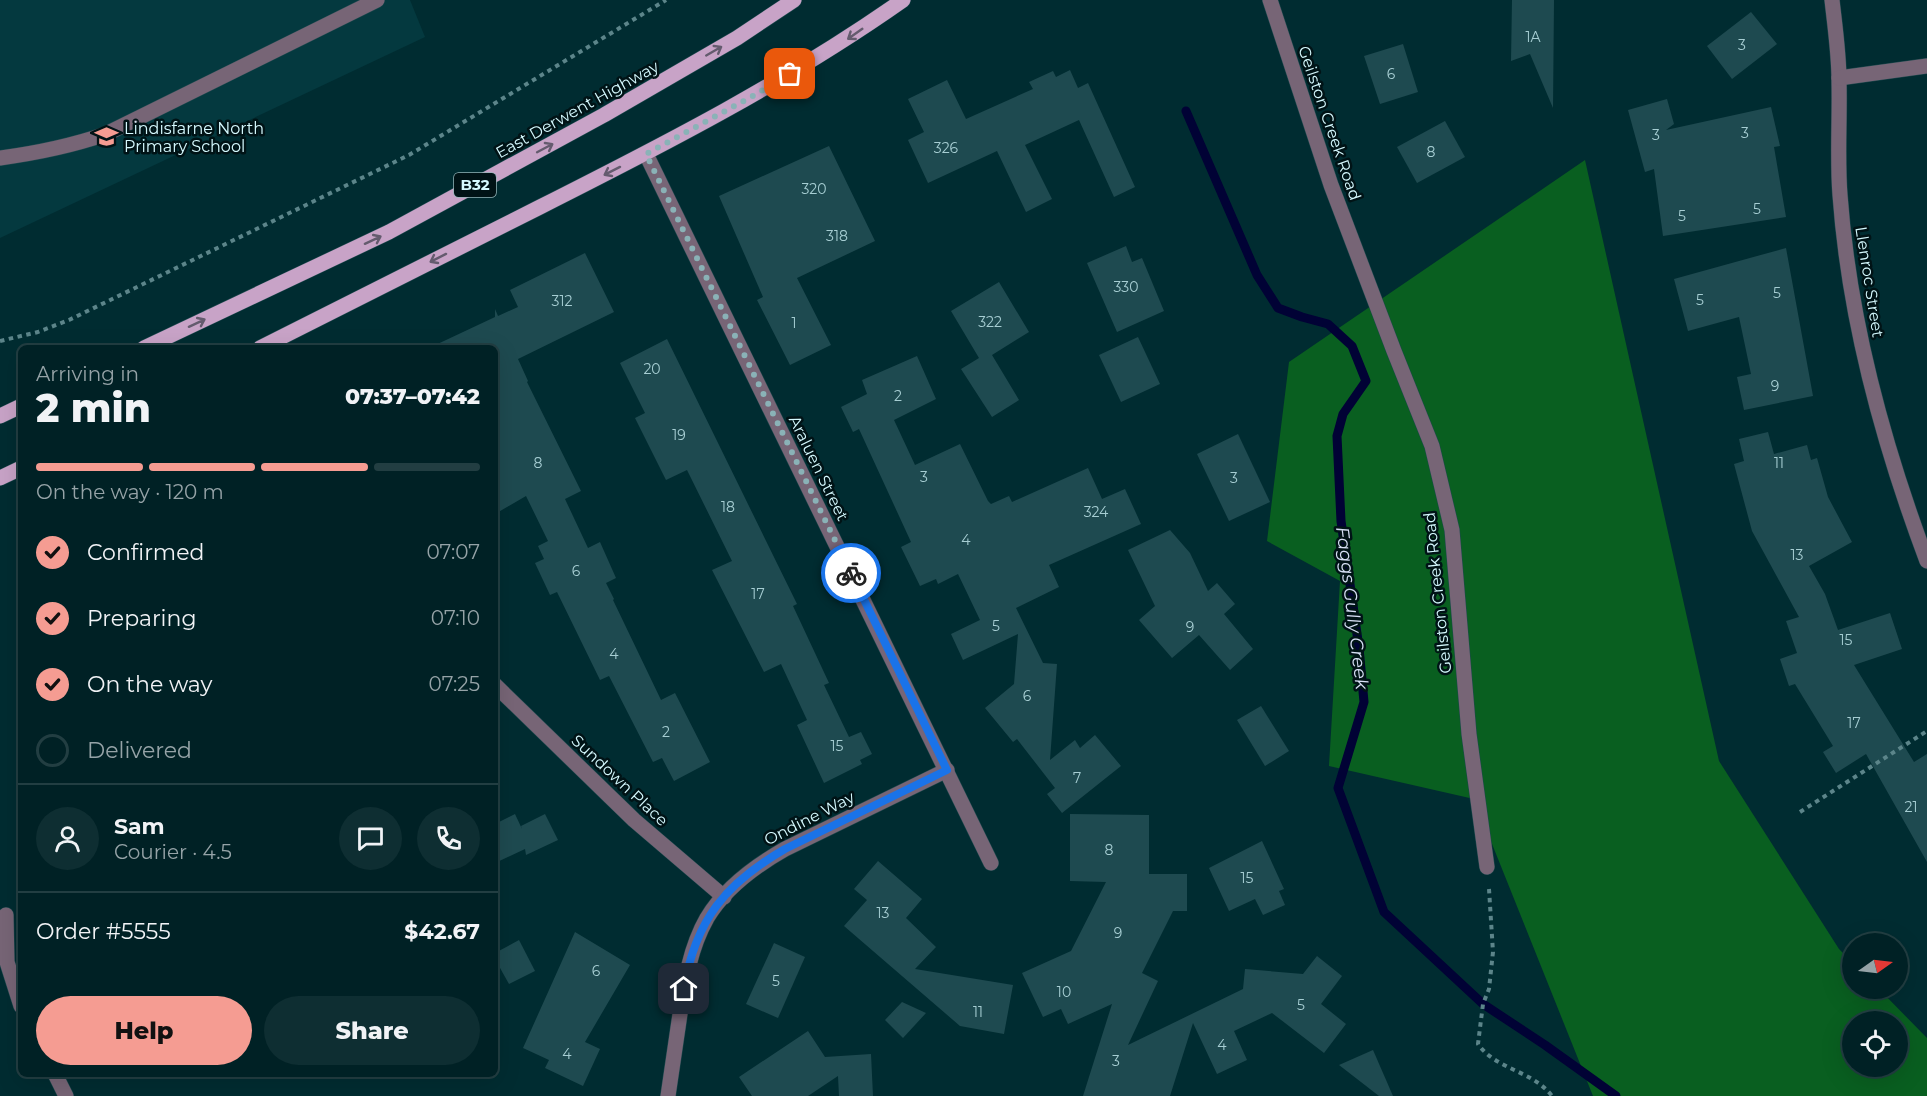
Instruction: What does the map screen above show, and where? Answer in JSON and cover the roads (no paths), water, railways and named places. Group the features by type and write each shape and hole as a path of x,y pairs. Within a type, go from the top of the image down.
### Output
{"main road":[{"name":"East Derwent Highway","path":"150,345 389,232 604,116 737,38 794,0"},
{"path":"266,345 646,154 751,97 848,39 903,0"},
{"path":"0,416 18,407"},
{"path":"0,478 18,469"}],"street":[{"path":"0,158 40,153 106,134 377,0"},
{"name":"Geilston Creek Road","path":"1270,0 1331,185 1432,446 1452,530 1469,734 1487,867"},
{"name":"Llenroc Street","path":"1832,0 1839,78 1839,193 1860,337 1884,430 1927,561"},
{"path":"1839,78 1927,66"},
{"name":"Araluen Street","path":"646,154 991,863"},
{"name":"Sundown Place","path":"498,688 634,820 724,897"},
{"name":"Ondine Way","path":"668,1096 687,967 697,937 708,916 724,897 742,877 777,854 947,770"},
{"path":"6,915 7,962 18,996"},
{"path":"56,1077 66,1096"}],"waterway":[{"name":"Faggs Gully Creek","path":"1186,111 1257,275 1278,308 1328,324 1352,346 1366,381 1343,414 1337,436 1341,521 1359,648 1364,702 1338,788 1384,912 1483,1004 1616,1096"}],"place":[{"name":"Lindisfarne North Primary School","path":"106,137"}]}
